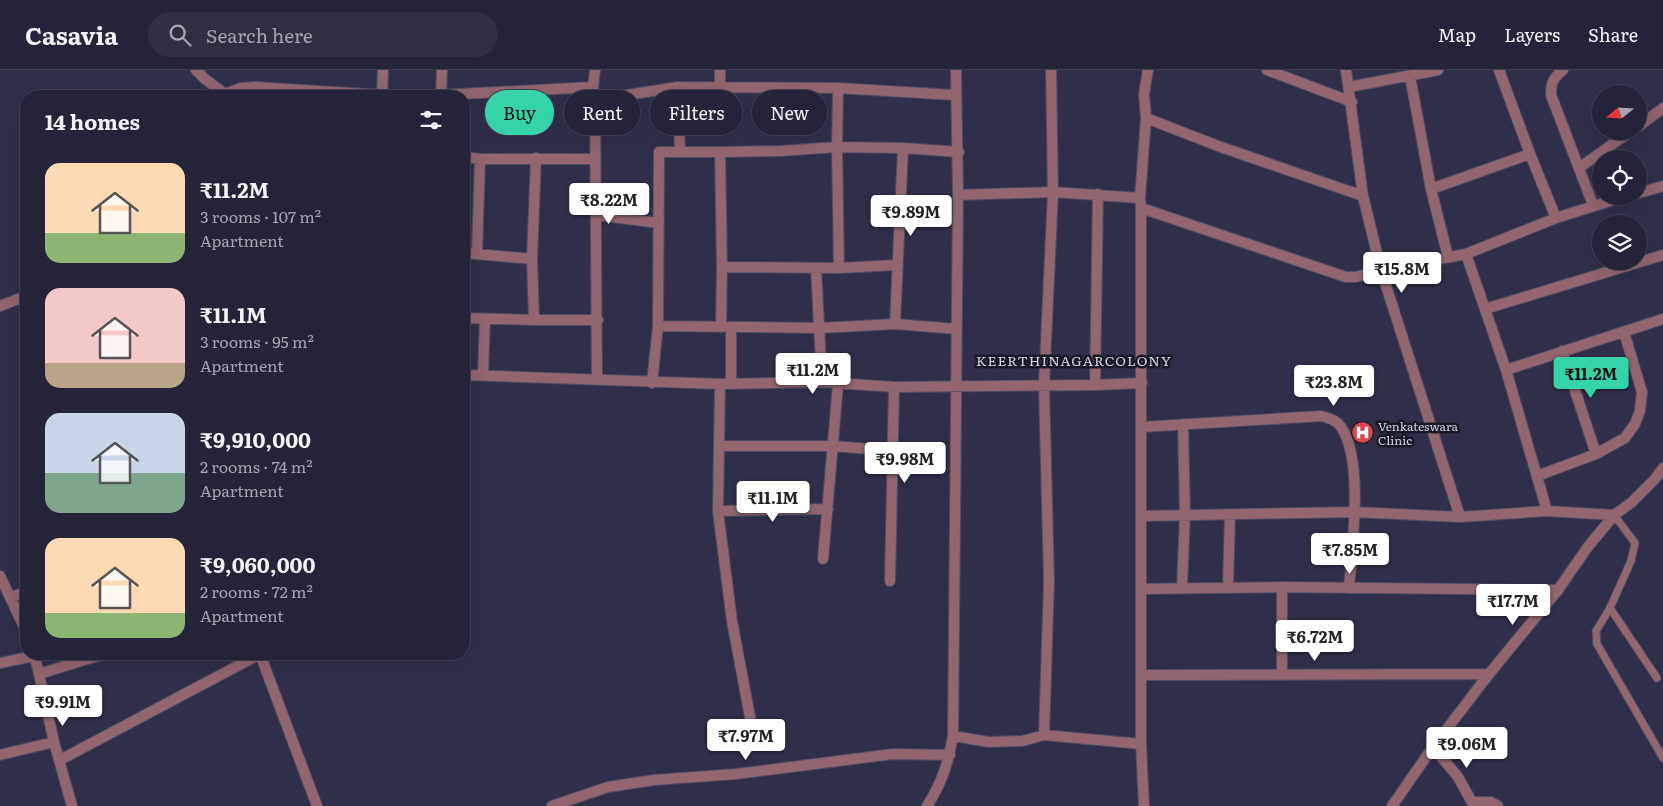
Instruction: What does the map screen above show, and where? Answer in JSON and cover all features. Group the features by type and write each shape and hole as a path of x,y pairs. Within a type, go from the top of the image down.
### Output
{"street":[{"path":"196,70 217,90"},
{"path":"382,90 383,70"},
{"path":"441,90 442,70"},
{"path":"470,94 593,88 595,70"},
{"path":"720,70 720,88"},
{"path":"927,806 938,789 950,755 953,736 958,195 956,70"},
{"path":"1044,735 1049,582 1044,386 1053,192 1051,70"},
{"path":"1144,806 1141,744 1142,383 1140,198 1146,118 1144,94 1148,70"},
{"path":"1267,70 1352,102"},
{"path":"1346,70 1352,102 1363,196 1381,270 1460,517"},
{"path":"1349,87 1438,70"},
{"path":"1498,70 1556,218"},
{"path":"1563,70 1554,76 1551,83 1552,96 1592,206"},
{"path":"1410,76 1432,189 1448,257"},
{"path":"236,90 255,87 297,90"},
{"path":"678,87 680,152"},
{"path":"640,93 678,87 838,88 955,95"},
{"path":"838,88 839,268"},
{"path":"1648,119 1663,108"},
{"path":"1146,118 1218,146 1363,196"},
{"path":"595,135 597,380"},
{"path":"1579,168 1618,140"},
{"path":"652,382 658,326 658,152 780,151 837,147 903,148 958,152"},
{"path":"895,324 903,148"},
{"path":"720,152 722,267 731,384"},
{"path":"1432,189 1530,154"},
{"path":"470,158 595,159"},
{"path":"534,320 532,260 536,158"},
{"path":"478,254 480,159"},
{"path":"1647,191 1663,186"},
{"path":"958,195 1053,192 1140,198"},
{"path":"1095,385 1098,194"},
{"path":"1141,208 1346,277 1356,277 1381,270 1466,254 1556,218 1595,205"},
{"path":"596,215 659,224"},
{"path":"470,253 532,260"},
{"path":"1466,254 1506,370 1547,511"},
{"path":"1485,309 1663,254"},
{"path":"722,267 839,268 897,265"},
{"path":"816,268 822,382"},
{"path":"0,306 20,298"},
{"path":"470,318 598,320"},
{"path":"484,375 485,319"},
{"path":"1506,370 1663,319"},
{"path":"658,326 820,328 895,324 957,329"},
{"path":"1538,476 1596,454 1625,438 1635,424 1640,410 1642,392 1624,332"},
{"path":"1562,351 1596,454"},
{"path":"470,375 720,384 822,382 894,387 1142,383"},
{"path":"720,384 718,511 732,621 750,717"},
{"path":"823,559 838,384"},
{"path":"890,581 894,387"},
{"path":"1142,427 1321,416 1333,419 1341,426 1350,444 1355,481 1355,512 1349,588"},
{"path":"1182,588 1185,516 1183,424"},
{"path":"720,446 833,446 893,451"},
{"path":"1392,806 1433,747 1489,674 1558,590 1587,548 1614,515 1631,503 1644,488 1655,480 1663,468"},
{"path":"718,511 828,509"},
{"path":"1141,516 1355,512 1460,517 1547,511 1614,515"},
{"path":"1228,588 1230,515"},
{"path":"0,576 20,617"},
{"path":"1141,589 1282,587 1558,590"},
{"path":"1282,587 1282,675"},
{"path":"11,597 20,594"},
{"path":"0,663 20,658"},
{"path":"35,660 54,742 72,806"},
{"path":"39,674 84,660"},
{"path":"60,760 249,660"},
{"path":"262,660 317,806"},
{"path":"1142,675 1489,674"},
{"path":"953,736 989,742 1022,742 1044,735 1141,744"},
{"path":"0,755 54,742"},
{"path":"1433,747 1458,777 1474,804 1491,802 1498,806"},
{"path":"552,806 608,787 654,780 736,774 893,754 950,755"}],"lane":[{"path":"1614,515 1635,543 1632,561 1610,608 1596,631 1597,644 1663,758"},
{"path":"1610,608 1657,678"}],"place":[{"name":"Venkateswara Clinic","path":"1362,433"}],"district":[{"name":"KEERTHINAGARCOLONY","path":"1074,360"}]}
